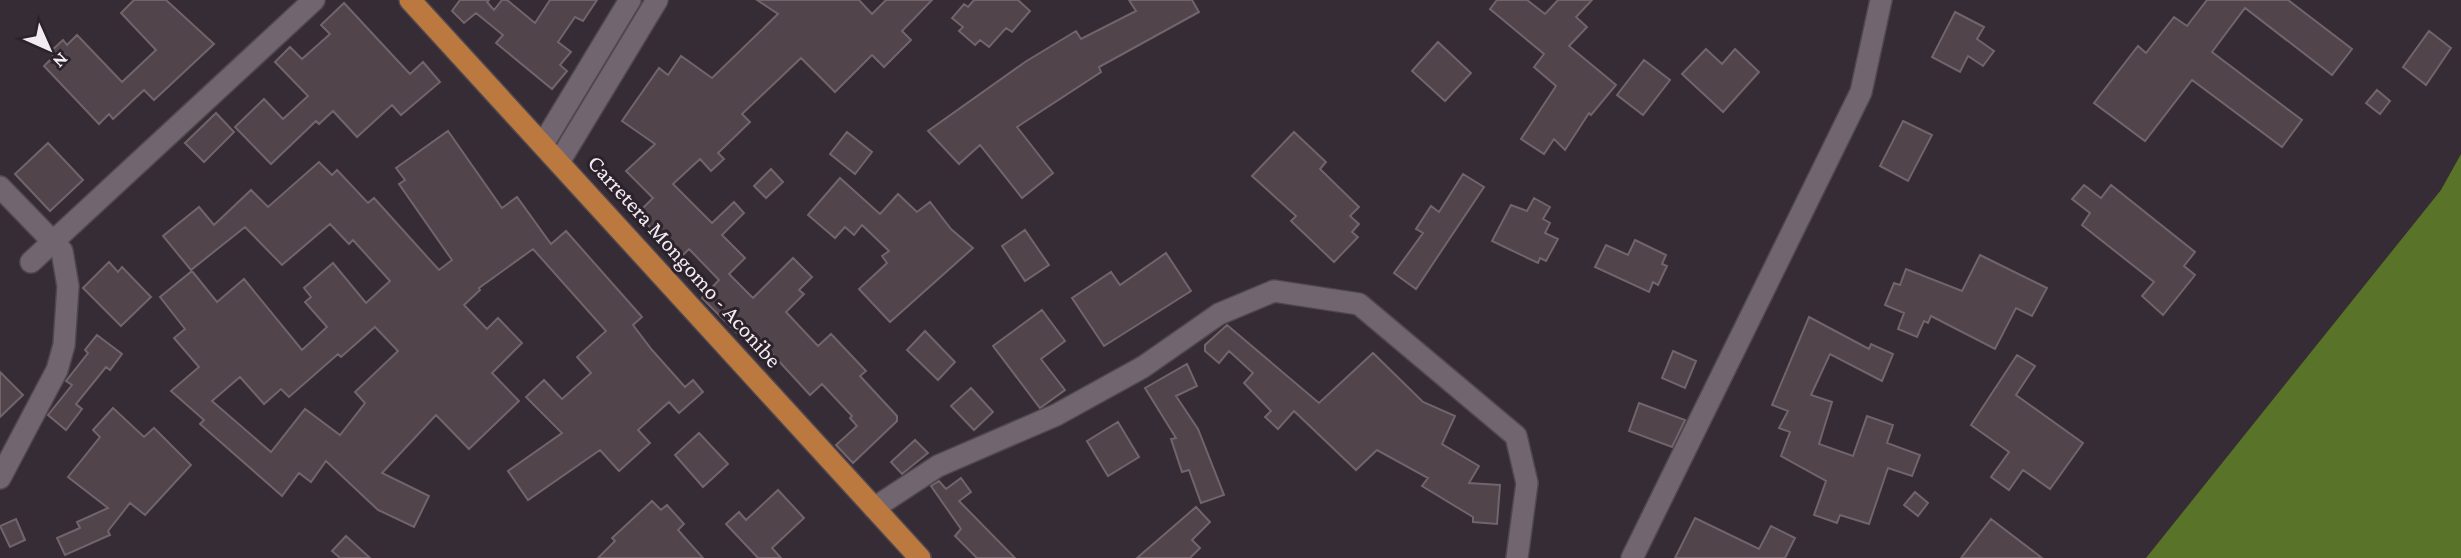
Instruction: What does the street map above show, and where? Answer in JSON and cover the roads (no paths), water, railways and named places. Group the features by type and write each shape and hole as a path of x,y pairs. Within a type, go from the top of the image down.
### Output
{"main road":[{"name":"Carretera Mongomo - Aconibe","path":"410,0 920,558"}],"street":[{"path":"31,262 314,0"},
{"path":"543,144 629,0"},
{"path":"559,162 657,0"},
{"path":"1632,558 1861,92 1881,0"},
{"path":"0,187 54,241 62,251 67,267 64,345 57,370 0,478"},
{"path":"874,508 937,466 1056,415 1143,367 1219,313 1275,291 1359,304 1516,436 1527,483 1517,558"}]}
